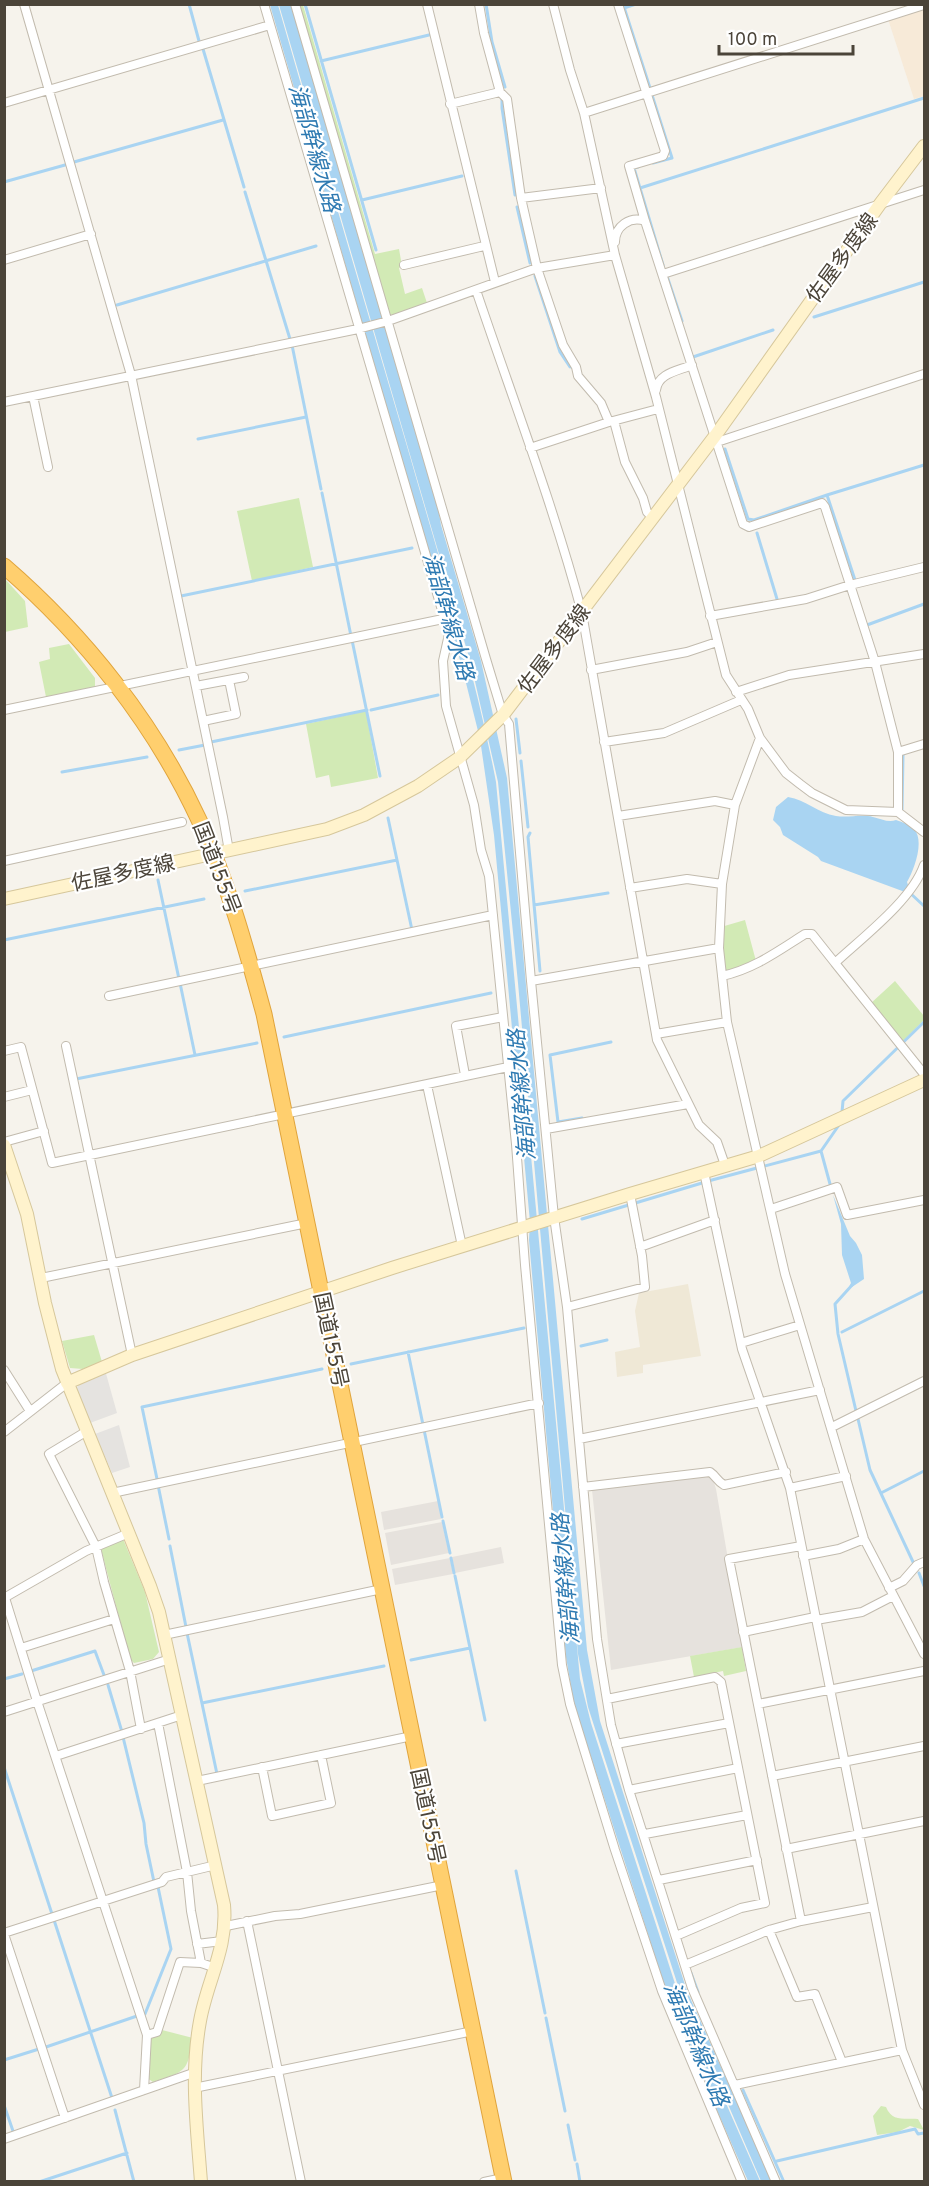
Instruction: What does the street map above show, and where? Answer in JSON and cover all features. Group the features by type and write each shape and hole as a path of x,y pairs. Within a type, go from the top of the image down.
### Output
{"highway":[{"name":"国道155号","path":"4,566 36,593 64,622 142,718 200,820 240,926 264,1014 285,1114 503,2180"}],"street":[{"path":"24,4 131,375 229,850"},
{"path":"264,4 443,619 449,633 443,661 446,706 474,805 481,849 489,876 524,1226 562,1665 570,1704 662,1991 742,2181"},
{"path":"295,4 503,715 509,724 531,981 554,1217 567,1307 597,1639 616,1744 695,1998 776,2181"},
{"path":"427,4 484,246 495,282"},
{"path":"479,4 484,33 500,92 507,99 521,198 537,268 563,345 576,367 578,376 601,403 611,421 625,462 643,498 647,512 652,518"},
{"path":"553,4 584,113 615,255 656,397 726,675 748,710 760,738 786,772 812,793 846,810 898,812 924,832"},
{"path":"618,4 664,151 663,156 629,166 742,524 749,527 822,503 875,662 898,752 898,812"},
{"path":"584,113 924,5"},
{"path":"4,102 270,25"},
{"path":"450,104 500,92"},
{"name":"佐屋多度線","path":"4,899 327,829 364,815 418,786 459,758 503,715 582,613 678,482 716,439 880,204 924,146"},
{"path":"521,198 601,188"},
{"path":"663,274 924,190"},
{"path":"615,255 614,237 625,222 638,219 645,221"},
{"path":"4,260 92,234"},
{"path":"404,265 484,246"},
{"path":"4,402 360,328 537,268 615,255"},
{"path":"476,290 530,448 582,613 656,1034 688,1104 699,1125 717,1142 725,1166"},
{"path":"656,397 656,387 662,377 692,365"},
{"path":"716,439 924,374"},
{"path":"33,396 48,467"},
{"path":"530,448 611,421 658,409"},
{"path":"710,616 806,599 850,585 924,567"},
{"path":"4,710 443,619"},
{"path":"591,670 687,652 717,642"},
{"path":"604,742 664,733 739,696 789,675 840,665 924,654"},
{"path":"196,686 244,677"},
{"path":"203,721 236,714 229,680"},
{"path":"760,738 735,805 722,884 719,948 727,1022 785,1274 864,1539 924,1652"},
{"path":"898,752 924,744"},
{"path":"618,816 715,801 735,805"},
{"path":"4,861 182,822"},
{"path":"835,963 909,892 924,865"},
{"path":"630,888 687,879 722,884"},
{"path":"109,996 493,915"},
{"path":"722,976 742,972 759,964 805,934 812,934 924,1074"},
{"path":"531,981 719,948"},
{"path":"465,1075 456,1026 503,1017"},
{"path":"656,1034 727,1022"},
{"path":"66,1046 132,1355"},
{"path":"4,1051 21,1047 52,1163 508,1067"},
{"path":"4,1432 67,1383 132,1355 524,1226 631,1200 706,1177 725,1166 761,1163 924,1080"},
{"path":"427,1085 462,1246"},
{"path":"4,1097 32,1090"},
{"path":"546,1129 688,1104"},
{"path":"44,1131 4,1144 27,1214 45,1303 67,1383 150,1586 170,1659 224,1905 226,1926 200,2020 194,2073 201,2181"},
{"path":"706,1177 741,1343 790,1488 904,2060 924,2105"},
{"path":"771,1209 837,1187 847,1215 924,1200"},
{"path":"567,1307 645,1287 631,1200"},
{"path":"640,1247 715,1220"},
{"path":"41,1278 307,1223"},
{"path":"741,1343 800,1325"},
{"path":"4,1370 30,1410"},
{"path":"832,1427 924,1381"},
{"path":"579,1439 820,1390"},
{"path":"112,1493 538,1403"},
{"path":"87,1431 49,1454 96,1546 130,1671 141,1729"},
{"path":"583,1487 710,1472 724,1485 786,1472"},
{"path":"790,1488 846,1476"},
{"path":"129,1533 96,1546 5,1598 147,2035 144,2090"},
{"path":"803,1556 840,1549 864,1539"},
{"path":"801,1546 729,1560 801,1921"},
{"path":"743,1632 862,1612 891,1592 917,1565 924,1562"},
{"path":"164,1635 382,1589"},
{"path":"21,1648 114,1619"},
{"path":"4,1712 170,1659"},
{"path":"758,1704 924,1671"},
{"path":"608,1699 715,1677 721,1682 765,1903 741,1908 676,1936"},
{"path":"56,1756 182,1715"},
{"path":"158,1723 187,1872 201,1963"},
{"path":"616,1744 729,1723"},
{"path":"197,1781 412,1736"},
{"path":"772,1776 924,1746"},
{"path":"262,1767 272,1815 331,1803 321,1755"},
{"path":"629,1790 738,1768"},
{"path":"645,1834 747,1815"},
{"path":"786,1849 924,1821"},
{"path":"659,1880 756,1860"},
{"path":"65,2118 4,1934 162,1882 166,1877 216,1865"},
{"path":"226,1926 300,1914 443,1885"},
{"path":"685,1965 769,1930 801,1921 873,1908"},
{"path":"248,1921 301,2181"},
{"path":"769,1930 797,1997 815,1994 842,2062"},
{"path":"198,1944 222,1941"},
{"path":"147,2035 157,2032 180,1962 201,1963 216,1968"},
{"path":"194,2088 473,2031"},
{"path":"735,2085 902,2050"},
{"path":"4,2139 194,2073"},
{"path":"484,2181 503,2180"}],"shaded area":[{"path":"924,7 924,96 914,99 888,19"},
{"path":"688,1284 701,1356 643,1365 643,1373 617,1377 615,1352 640,1347 635,1311 639,1293"},
{"path":"105,1370 117,1413 90,1423 76,1390 79,1384"},
{"path":"119,1425 130,1467 112,1473 95,1434"},
{"path":"707,1475 713,1479 716,1489 743,1647 611,1670 592,1490"},
{"path":"438,1501 441,1519 384,1530 381,1512"},
{"path":"442,1522 449,1553 391,1565 385,1533"},
{"path":"501,1547 504,1563 455,1573 452,1557"},
{"path":"450,1558 453,1574 395,1585 392,1569"}],"green space":[{"path":"298,5 303,5 375,254 399,249 402,266 399,268 405,294 422,288 427,303 392,315 389,313"},
{"path":"299,498 313,567 252,581 237,511"},
{"path":"5,579 25,601 28,627 5,632"},
{"path":"69,644 95,678 95,688 46,697 39,662 50,659 49,648"},
{"path":"366,711 378,778 331,787 329,775 316,778 306,724"},
{"path":"745,920 756,961 725,972 721,927"},
{"path":"895,981 924,1016 924,1020 902,1042 870,1004"},
{"path":"94,1335 102,1362 83,1369 70,1368 62,1341"},
{"path":"123,1539 145,1592 159,1652 153,1659 134,1663 130,1659 102,1553 102,1547"},
{"path":"742,1647 746,1671 724,1676 723,1671 694,1677 690,1656"},
{"path":"162,2030 193,2038 189,2058 183,2069 153,2082 147,2078 151,2038 161,2034"},
{"path":"881,2106 886,2107 895,2117 918,2119 924,2130 910,2126 898,2132 877,2135 873,2116"}],"water":[{"name":"海部幹線水路","path":"270,5 278,5 445,576 488,740 496,782 580,1679 591,1723 679,1996 760,2181 748,2181 671,2006 574,1704 566,1657 529,1240 530,1222 494,835 480,739 462,667"},
{"path":"279,5 291,5 438,507 441,525 481,661 507,778 587,1650 600,1721 687,1991 772,2181 761,2181 681,1995 588,1707 578,1654 498,782 471,664"},
{"path":"788,797 830,814 896,820 912,827 919,841 913,870 907,882 909,888 905,892 821,861 783,835 780,827 773,820 776,807"},
{"path":"833,1195 850,1236 862,1255 864,1279 852,1287 849,1287 851,1283 842,1255 841,1224"}],"waterway":[{"path":"189,4 199,41"},
{"path":"305,4 376,250"},
{"path":"486,4 492,42 505,87"},
{"path":"623,4 650,88"},
{"path":"624,8 636,4"},
{"path":"321,61 429,35"},
{"path":"203,49 244,187"},
{"path":"652,95 672,158 653,163"},
{"path":"640,188 924,98"},
{"path":"502,99 515,195"},
{"path":"74,162 223,120"},
{"path":"4,182 65,165"},
{"path":"638,167 634,168 663,265"},
{"path":"362,200 462,176"},
{"path":"245,192 290,339"},
{"path":"517,207 530,263"},
{"path":"117,305 316,246"},
{"path":"535,276 560,352 570,367"},
{"path":"667,276 682,321"},
{"path":"814,317 924,282"},
{"path":"693,357 773,330"},
{"path":"292,345 321,489"},
{"path":"198,439 306,417"},
{"path":"725,449 748,519 754,520 827,495 855,580"},
{"path":"827,495 924,465"},
{"path":"322,493 351,636"},
{"path":"757,533 777,599"},
{"name":"海部幹線水路","path":"181,596 412,548"},
{"path":"867,625 924,604"},
{"path":"352,640 380,776"},
{"path":"371,710 438,695"},
{"path":"211,742 367,710"},
{"path":"516,719 520,753"},
{"path":"179,750 205,745"},
{"path":"902,810 903,755"},
{"path":"62,772 147,757"},
{"path":"521,761 528,827"},
{"path":"388,818 412,930"},
{"path":"530,833 528,837 540,971"},
{"path":"245,891 397,860"},
{"path":"158,880 179,979"},
{"path":"909,892 924,906"},
{"path":"534,905 608,893"},
{"path":"4,940 204,899"},
{"path":"180,983 195,1055"},
{"path":"284,1037 491,993"},
{"path":"842,1112 843,1101 924,1022"},
{"path":"582,1118 558,1122 550,1055 611,1042"},
{"path":"76,1079 257,1043"},
{"path":"582,1219 712,1180 821,1151 839,1125"},
{"path":"821,1151 830,1184"},
{"path":"853,1284 835,1304 838,1334 856,1411"},
{"path":"842,1332 924,1291"},
{"path":"351,1364 524,1328"},
{"path":"581,1346 607,1340"},
{"path":"408,1352 442,1517"},
{"path":"157,1479 142,1407 322,1369"},
{"path":"858,1419 870,1470 914,1564"},
{"path":"881,1493 924,1471"},
{"path":"158,1485 169,1539"},
{"path":"443,1521 450,1553"},
{"path":"170,1546 186,1627"},
{"path":"451,1558 454,1573"},
{"path":"919,1573 924,1586"},
{"path":"455,1576 485,1720"},
{"path":"187,1633 217,1774"},
{"path":"411,1660 470,1648"},
{"path":"31,1671 95,1651 104,1675"},
{"path":"202,1703 384,1666"},
{"path":"4,1679 22,1674"},
{"path":"108,1685 122,1732"},
{"path":"123,1737 144,1823 154,1882"},
{"path":"4,1767 52,1914"},
{"path":"516,1871 545,2013"},
{"path":"143,2015 171,1949 158,1887"},
{"path":"54,1920 112,2098"},
{"name":"海部幹線水路","path":"691,1973 698,1992"},
{"path":"46,2047 137,2016"},
{"path":"546,2018 565,2111"},
{"path":"4,2060 39,2049"},
{"path":"743,2090 784,2182"},
{"path":"4,2105 13,2131"},
{"path":"115,2110 134,2182"},
{"path":"568,2125 575,2160"},
{"path":"777,2161 915,2129 918,2134 924,2133"},
{"path":"39,2182 127,2153"},
{"path":"577,2164 580,2182"}]}
